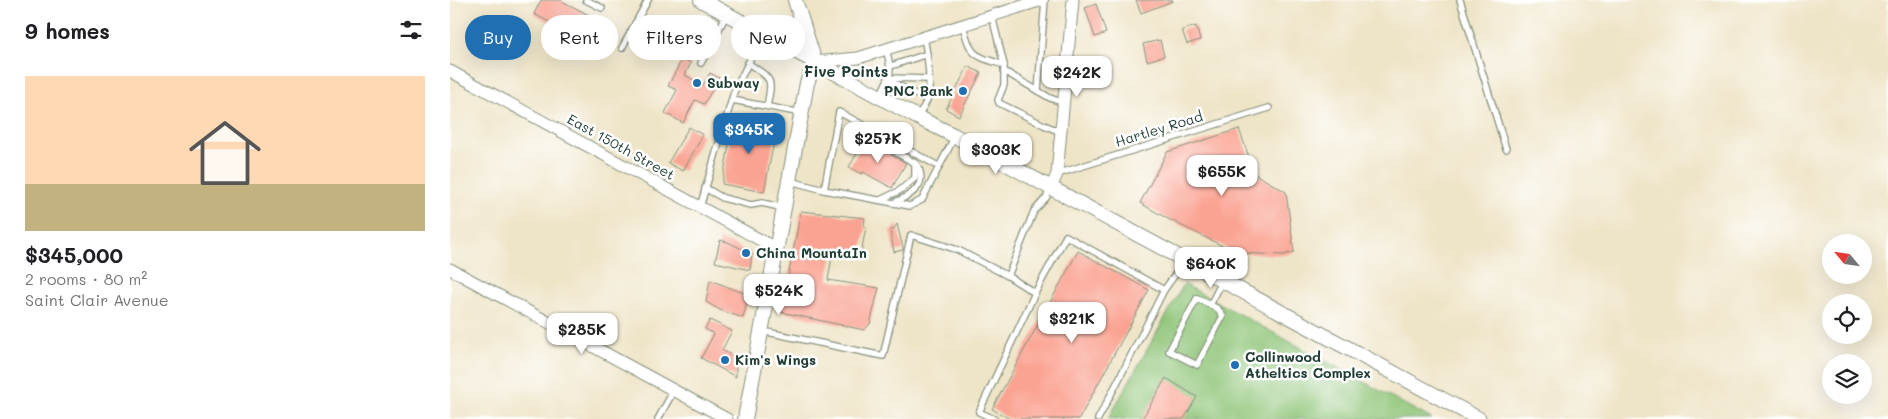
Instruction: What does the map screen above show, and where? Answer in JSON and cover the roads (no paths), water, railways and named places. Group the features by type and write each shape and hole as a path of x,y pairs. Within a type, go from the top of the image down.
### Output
{"street":[{"path":"701,0 731,16"},
{"path":"746,419 807,83 815,62 795,0"},
{"path":"815,62 858,58 1043,0"},
{"path":"1051,188 1057,174 1073,0"},
{"path":"805,56 1479,419"},
{"name":"East 150th Street","path":"450,72 777,250"},
{"path":"450,269 727,419"}],"lane":[{"path":"587,0 602,8"},
{"path":"622,48 648,0"},
{"path":"1038,91 1043,0"},
{"path":"1460,0 1506,149"},
{"path":"701,63 727,14"},
{"path":"992,16 1004,68 1004,85 998,100 999,104 1061,132"},
{"path":"964,25 968,46 975,55 1004,68 1038,91 1064,104"},
{"path":"917,117 927,100 928,54 924,37"},
{"path":"879,97 889,79 891,66 886,49"},
{"path":"891,66 928,54"},
{"path":"700,207 732,100 750,60"},
{"path":"748,63 768,77 771,84 767,106"},
{"path":"889,79 928,79"},
{"path":"889,79 927,100"},
{"path":"732,100 802,112"},
{"name":"Hartley Road","path":"1057,174 1269,108"},
{"path":"824,190 839,112 938,166"},
{"path":"857,122 862,133 915,162 920,173 921,180 918,188 905,198 893,203"},
{"path":"790,181 824,190 910,206 922,200 955,136"},
{"path":"880,200 899,191 915,178 915,162"},
{"path":"705,188 723,198 742,203 751,205 762,203 785,208"},
{"path":"1008,276 1034,211 1046,198 1051,188"},
{"path":"762,331 883,356 911,235 958,250 1008,276 1035,293"},
{"path":"994,419 978,412 1035,293 1066,236 1164,290"},
{"path":"1098,419 1164,290 1186,260"},
{"path":"1210,305 1223,280"},
{"path":"1197,298 1210,305 1218,309 1224,316 1197,365 1169,351 1197,298"},
{"path":"658,419 674,390"}],"place":[{"name":"Subway","path":"697,83"},
{"name":"PNC Bank","path":"963,91"},
{"name":"China MountaIn","path":"746,253"},
{"name":"Kim's Wings","path":"725,360"},
{"name":"Collinwood Atheltics Complex","path":"1235,365"}],"district":[{"name":"Five Points","path":"846,72"}]}
